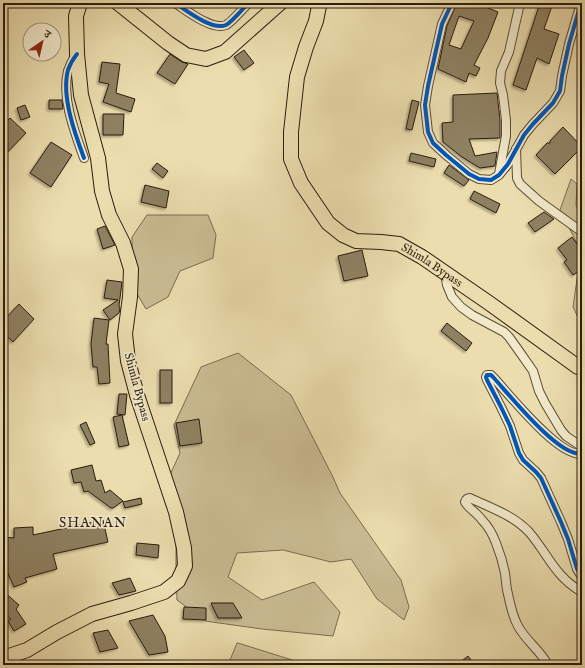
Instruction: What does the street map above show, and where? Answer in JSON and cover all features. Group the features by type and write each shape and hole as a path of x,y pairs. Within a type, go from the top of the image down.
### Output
{"highway":[{"name":"Shimla Bypass","path":"3,658 27,650 57,632 92,614 164,592 178,581 186,566 184,548 176,512 137,395 128,361 125,334 130,297 131,269 123,244 109,215 102,191 98,158 81,95 77,54 76,16 80,3"},
{"path":"118,3 168,43 186,54 206,59 225,52 280,3"},
{"name":"Shimla Bypass","path":"318,3 319,6 316,21 297,77 292,117 291,159 301,183 328,223 342,235 356,241 399,244 422,257 578,367 582,368"}],"street":[{"path":"175,3 196,17 220,26 227,25 249,3"},
{"path":"452,3 442,24 428,86 425,105 428,132 433,143 469,174 479,179 492,180 499,175 508,164 524,135 553,103 560,91 569,44 581,3"},
{"path":"499,175 506,136 506,120 500,82 501,71 509,52 520,3"},
{"path":"77,54 68,71 66,84 70,118 84,158"},
{"path":"516,148 517,178 520,184 582,232"},
{"path":"445,273 452,297 461,307 510,337 533,371 539,391 561,430 566,436 582,447"},
{"path":"582,453 578,454 567,450 554,441 491,375 487,375 487,380 510,426 519,453 523,460 541,478 564,528 577,569 582,577"},
{"path":"548,665 536,649 525,638 517,625 511,609 502,559 496,541 482,519 467,505 465,502 466,500 470,498 508,516 519,524 529,533 562,577 582,592"}],"shaded area":[{"path":"571,179 577,184 576,205 582,220 582,326 573,307 581,251 560,210"},
{"path":"147,215 208,215 216,235 213,258 180,271 168,297 146,309 133,287 132,237"},
{"path":"238,353 291,395 340,493 401,580 409,607 404,620 377,599 351,559 331,562 283,550 237,553 228,577 262,600 314,582 340,612 333,636 262,629 205,621 177,600 176,522 169,477 180,453 174,425 201,367"},
{"path":"237,643 308,665 234,665 230,660"}],"building":[{"path":"457,3 470,3 480,7 481,5 498,12 488,38 474,65 480,68 476,76 469,73 466,82 438,69 447,26","holes":["459,16 474,21 461,49 449,45"]},
{"path":"540,3 553,3 544,29 559,34 549,64 537,58 526,90 513,85"},
{"path":"244,50 254,63 244,70 234,57"},
{"path":"170,54 188,64 175,84 157,73"},
{"path":"102,62 120,64 116,93 135,99 131,112 103,102 109,84 99,82"},
{"path":"497,93 500,138 469,139 475,156 497,152 495,166 480,168 462,157 443,142 442,123 453,122 453,95"},
{"path":"49,100 62,100 63,109 49,109"},
{"path":"412,100 419,102 412,130 406,129"},
{"path":"25,105 30,117 21,120 17,108"},
{"path":"103,114 124,114 123,135 103,135"},
{"path":"10,118 26,133 3,157 3,125"},
{"path":"563,127 582,147 555,174 536,155 547,143 550,143 550,141"},
{"path":"51,142 72,155 51,187 30,173"},
{"path":"411,153 436,159 434,167 409,161"},
{"path":"157,163 168,171 163,178 152,169"},
{"path":"449,165 469,180 464,186 444,173"},
{"path":"145,185 169,191 166,208 141,202"},
{"path":"474,191 500,204 496,213 470,199"},
{"path":"544,212 554,219 535,232 528,223"},
{"path":"105,226 115,245 103,249 97,229"},
{"path":"572,237 582,251 582,269 573,275 564,262 567,260 558,248"},
{"path":"362,250 368,276 344,281 338,256"},
{"path":"107,280 122,282 119,313 110,320 103,310 118,300 104,298"},
{"path":"19,304 34,319 13,342 8,337 3,343 3,321"},
{"path":"94,318 109,320 106,344 108,344 110,383 99,384 97,367 93,367 91,344"},
{"path":"447,323 472,343 466,351 441,331"},
{"path":"160,370 172,370 172,403 160,403"},
{"path":"119,394 127,394 125,415 117,414"},
{"path":"122,415 129,445 119,447 113,417"},
{"path":"199,419 202,443 180,446 176,423"},
{"path":"86,422 95,443 90,445 80,425"},
{"path":"92,465 96,481 101,480 105,493 110,490 123,501 113,508 88,491 84,492 81,482 74,483 71,470"},
{"path":"141,498 142,504 125,508 123,502"},
{"path":"103,520 108,542 53,554 57,569 25,578 27,582 14,587 3,562 3,537 14,538 14,528 33,527 33,535"},
{"path":"137,543 159,545 158,558 136,555"},
{"path":"130,578 136,591 119,595 112,583"},
{"path":"3,591 19,605 16,609 26,624 14,631 8,621 11,619 3,613"},
{"path":"211,603 233,603 242,618 218,618"},
{"path":"184,607 206,608 206,620 183,619"},
{"path":"153,615 165,636 168,652 149,655 129,621"},
{"path":"108,630 118,648 100,652 93,633"},
{"path":"468,656 475,665 457,665"}],"cycle path":[{"path":"175,3 199,19 207,23 220,26 226,25 249,3"},
{"path":"452,3 442,24 428,86 425,105 428,132 433,143 469,174 479,179 491,180 499,175 508,164 524,135 553,103 560,91 569,44 581,3"},
{"path":"77,54 68,70 66,91 70,115 84,158"},
{"path":"582,453 573,452 561,446 548,436 491,375 487,375 487,380 510,426 519,453 523,460 541,478 561,522 577,569 582,577"}],"district":[{"name":"SHANAN","path":"93,523"}]}
